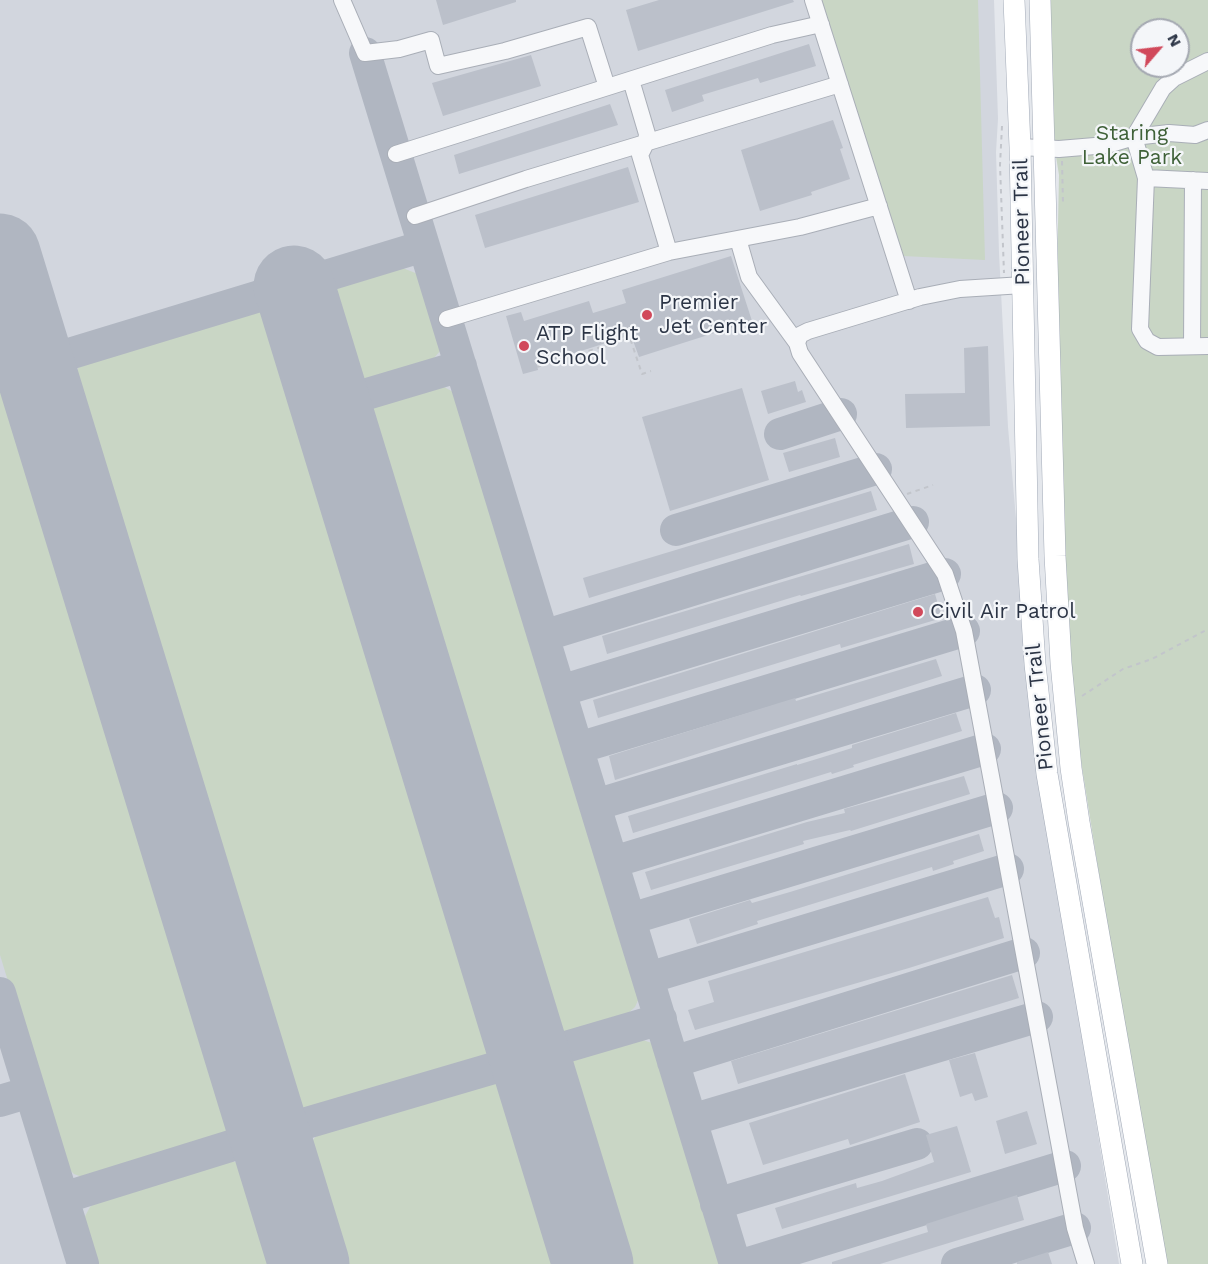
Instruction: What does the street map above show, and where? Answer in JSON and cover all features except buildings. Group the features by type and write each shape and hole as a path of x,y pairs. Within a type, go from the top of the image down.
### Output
{"main road":[{"name":"Pioneer Trail","path":"1014,0 1020,147 1030,612 1041,720 1058,840 1132,1264"},
{"name":"Pioneer Trail","path":"1040,0 1052,149 1056,599 1066,718 1079,822 1157,1264"}],"lane":[{"path":"342,0 365,52 399,49 431,40 438,66 506,51 588,27 607,87"},
{"path":"813,0 909,301"},
{"path":"396,154 772,35 821,24"},
{"path":"1146,178 1200,180 1200,346 1158,347 1152,345 1143,336 1140,329 1146,178 1134,137 1168,82 1208,61"},
{"path":"631,80 647,134 646,143 640,155 669,252"},
{"path":"415,216 840,84"},
{"path":"1155,103 1156,110 1170,134"},
{"path":"1020,147 1052,149 1107,145 1134,137 1170,134 1195,135 1208,130"},
{"path":"447,319 669,252 800,227 879,206"},
{"path":"738,239 749,278 797,343 800,353 945,574 964,630 1075,1228 1086,1264"},
{"path":"797,343 800,335 808,331 909,301 960,290 1023,285"}],"path":[{"path":"1052,149 1063,162 1063,207"},
{"path":"537,367 630,338 642,374 651,371"},
{"path":"896,497 933,485"},
{"path":"1077,699 1123,669 1152,659 1208,628"}],"shaded area":[{"path":"0,0 994,0 999,253 1008,427 1037,760 1119,1264 0,1264"}],"green space":[{"path":"822,0 978,0 985,260 903,256"},
{"name":"Staring Lake Park","path":"1050,0 1208,0 1208,1264 1165,1264 1126,1044 1071,698 1056,323 1059,175 1051,126"},
{"path":"400,267 418,274 426,285 440,332 440,351 429,364 370,382 354,379 342,367 326,312 327,300 332,290 342,284"},
{"path":"254,310 265,310 275,314 287,325 500,1030 500,1040 495,1051 484,1059 319,1108 307,1109 296,1106 287,1097 71,389 78,368 89,361"},
{"path":"444,387 455,393 462,401 639,983 640,996 635,1007 626,1015 561,1033 551,1029 541,1020 362,431 363,419 381,402 431,388"},
{"path":"0,392 9,395 19,406 233,1107 235,1120 228,1132 215,1141 97,1178 85,1178 74,1174 64,1164 0,955"},
{"path":"633,1037 652,1043 660,1054 724,1264 616,1264 560,1078 567,1060 573,1055"},
{"path":"503,1080 516,1088 522,1101 572,1264 338,1264 306,1159 309,1146 316,1136 329,1129 489,1081"},
{"path":"232,1161 246,1166 254,1178 281,1264 95,1264 83,1220 90,1207 101,1199 220,1162"}],"taxiway":[{"path":"365,53 735,1264"},
{"path":"0,375 424,246"},
{"path":"330,405 461,366"},
{"path":"780,434 841,414"},
{"path":"676,530 876,469"},
{"path":"543,636 913,522"},
{"path":"560,691 945,574"},
{"path":"578,748 964,631"},
{"path":"595,805 975,690"},
{"path":"613,862 985,749"},
{"path":"630,919 997,808"},
{"path":"648,978 1008,869"},
{"path":"673,1062 1024,953"},
{"path":"0,993 83,1264"},
{"path":"691,1120 1037,1017"},
{"path":"63,1198 269,1134 661,1019"},
{"path":"0,1101 30,1092"},
{"path":"716,1204 917,1144"},
{"path":"745,1264 1065,1166"},
{"path":"957,1264 1075,1228"}],"runway":[{"path":"0,254 309,1264"},
{"path":"294,286 593,1264"}],"place":[{"name":"Premier Jet Center","path":"647,315"},
{"name":"ATP Flight School","path":"524,346"},
{"name":"Civil Air Patrol","path":"918,612"}]}
